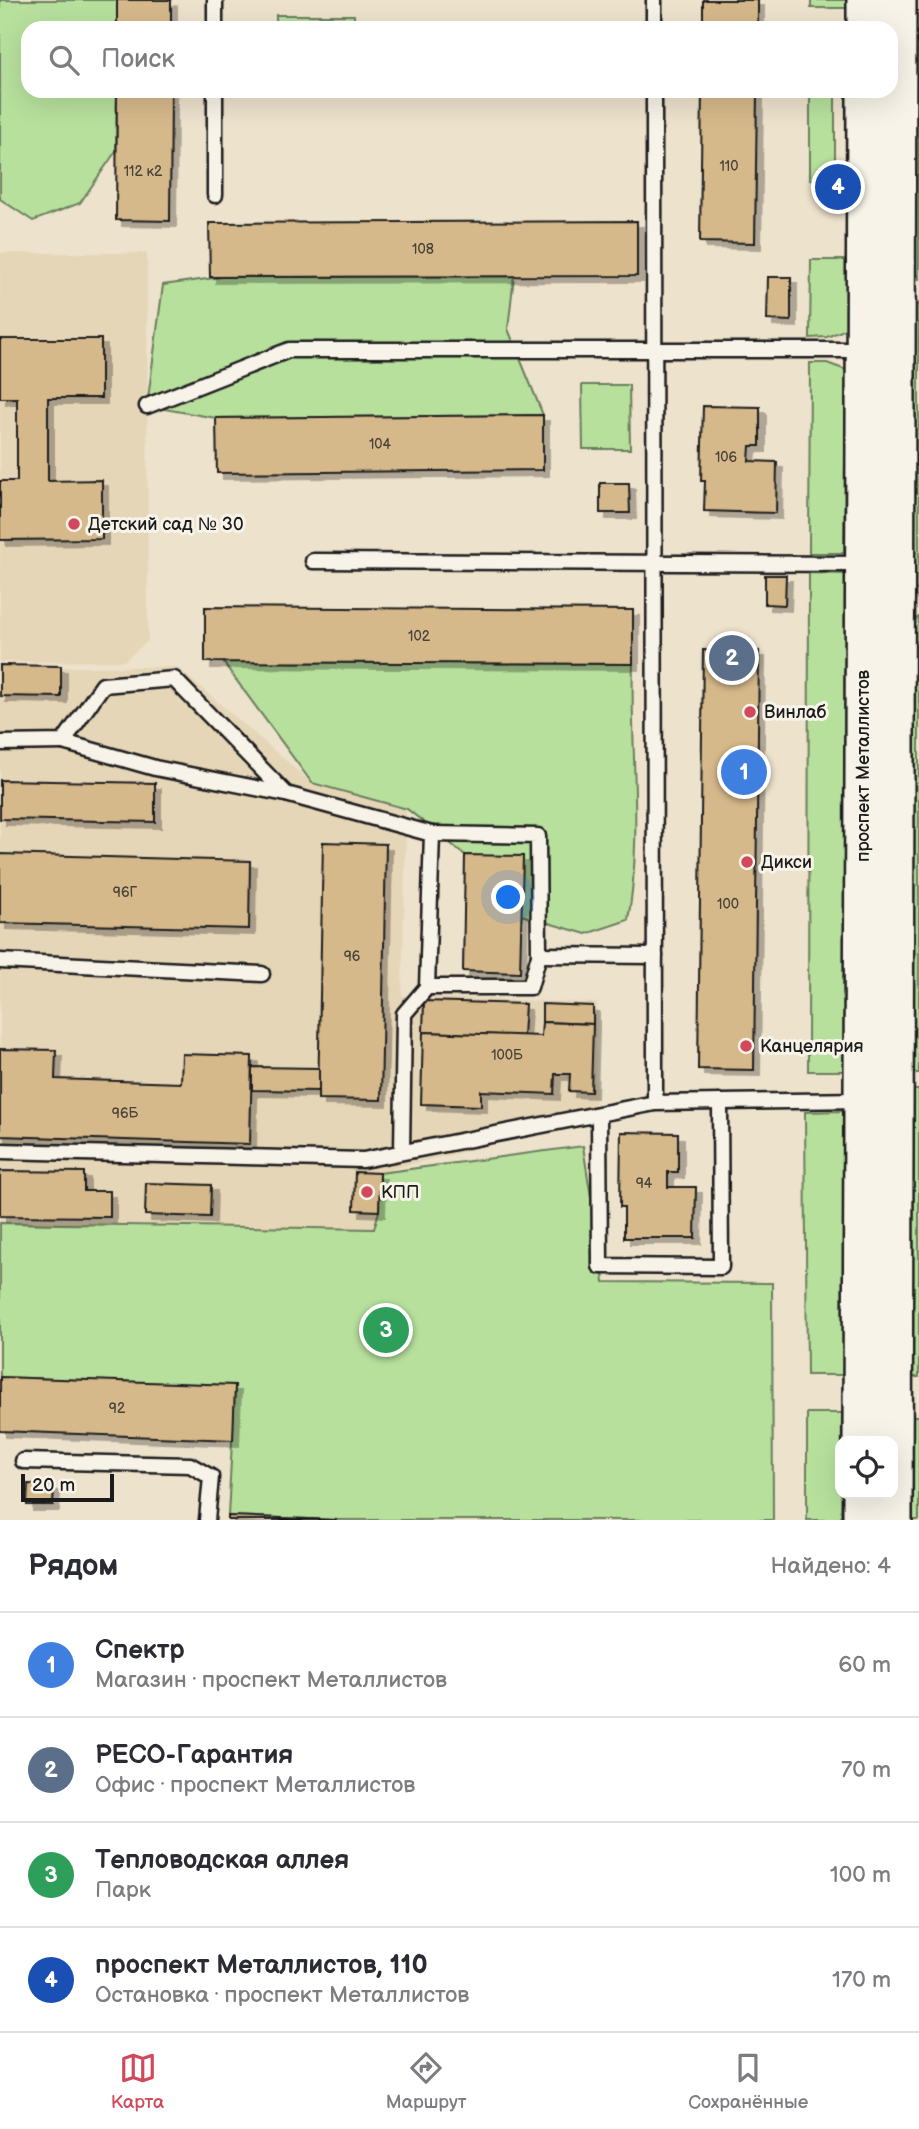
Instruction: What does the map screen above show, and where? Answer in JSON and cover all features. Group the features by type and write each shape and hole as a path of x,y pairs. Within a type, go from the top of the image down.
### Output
{"street":[{"path":"865,0 865,21"},
{"name":"проспект Металлистов","path":"897,21 898,0"},
{"name":"проспект Металлистов","path":"866,98 886,293"},
{"name":"проспект Металлистов","path":"861,1436 878,1100 886,601 880,564 881,350 894,98"},
{"name":"проспект Металлистов","path":"878,1100 894,1520"},
{"path":"861,1499 861,1520"}],"lane":[{"path":"215,0 215,21"},
{"path":"654,0 654,21"},
{"path":"215,98 215,195"},
{"path":"654,98 655,1103"},
{"path":"147,406 289,350 881,350"},
{"path":"313,561 880,564"},
{"path":"63,742 103,685 174,679 286,793"},
{"path":"0,743 63,742 155,768 286,793 432,834 538,836 539,955 530,987 427,986"},
{"path":"402,1151 404,1014 427,986 432,834"},
{"path":"539,955 655,956"},
{"path":"0,961 262,974"},
{"path":"0,1151 363,1160 655,1103 878,1100"},
{"path":"599,1115 600,1266 721,1267 720,1102"},
{"path":"23,1461 190,1465 211,1478 207,1520"}],"shaded area":[{"name":"Детский сад № 30","path":"0,253 147,253 148,641 124,661 0,662"},
{"path":"0,667 177,667 312,783 407,787 402,996 597,1003 595,1120 392,1169 391,1238 0,1231"}],"green space":[{"path":"0,0 117,0 117,21 21,21 21,98 117,98 116,151 80,203 33,221 0,199"},
{"path":"811,0 847,0 847,8 811,8"},
{"path":"276,15 354,15 354,21 276,21"},
{"path":"914,41 919,41 919,279 913,278"},
{"path":"810,98 835,98 835,179 810,179"},
{"path":"811,260 846,260 846,329 827,337 810,338"},
{"path":"514,276 508,329 543,415 216,418 147,406 163,285 222,277"},
{"path":"919,303 919,591 912,586 913,305"},
{"path":"810,363 827,363 846,370 844,553 809,553"},
{"path":"582,385 629,385 630,449 583,449"},
{"path":"809,573 845,574 844,1071 808,1071"},
{"path":"919,617 919,1073 909,1073 912,622"},
{"path":"223,662 633,664 635,856 628,920 586,934 521,915 465,855 407,809 312,783"},
{"path":"910,1090 919,1090 919,1377 909,1377"},
{"path":"843,1111 845,1375 807,1375 805,1112"},
{"path":"583,1146 604,1282 772,1283 773,1520 337,1520 228,1516 235,1386 0,1377 0,1223 374,1229 379,1211 380,1173"},
{"path":"807,1413 842,1413 842,1436 835,1436 835,1499 841,1499 841,1520 807,1520"},
{"path":"909,1416 919,1416 919,1520 909,1520"}],"building":[{"path":"117,0 171,0 171,21 117,21"},
{"path":"703,0 758,0 758,21 703,21"},
{"path":"117,98 171,98 170,221 116,220"},
{"path":"702,98 757,98 755,243 700,242"},
{"path":"637,221 637,276 210,277 209,223"},
{"path":"768,277 791,277 791,321 767,320"},
{"path":"0,339 101,339 101,398 48,398 48,481 102,480 102,539 0,540 0,481 17,481 17,398 0,398"},
{"path":"703,406 760,407 760,446 750,446 749,461 777,462 776,513 704,511 705,481 701,481"},
{"path":"543,415 543,470 217,473 216,418"},
{"path":"600,483 629,483 630,513 600,513"},
{"path":"765,575 786,575 785,605 765,604"},
{"path":"205,607 633,610 633,664 205,662"},
{"path":"703,650 759,651 754,1070 698,1069"},
{"path":"0,665 61,666 61,697 0,696"},
{"path":"0,780 155,783 155,822 0,819"},
{"path":"323,842 386,844 381,1100 318,1099"},
{"path":"0,854 250,861 249,929 0,923"},
{"path":"465,855 523,856 520,973 463,971"},
{"path":"424,1001 525,1004 523,1036 423,1032"},
{"path":"542,1004 593,1006 593,1024 542,1022"},
{"path":"542,1022 593,1024 591,1092 569,1091 570,1074 555,1074 554,1094 481,1091 481,1106 421,1104 423,1032 541,1036"},
{"path":"0,1049 56,1050 55,1079 181,1083 182,1054 252,1056 250,1144 0,1136"},
{"path":"252,1067 319,1068 319,1091 252,1090"},
{"path":"621,1132 678,1133 678,1172 668,1172 668,1187 696,1187 695,1238 624,1238 624,1207 620,1207"},
{"path":"0,1171 84,1172 84,1191 110,1191 110,1217 0,1216"},
{"name":"КПП","path":"355,1172 380,1173 379,1211 354,1210"},
{"path":"146,1183 211,1185 210,1217 145,1215"},
{"path":"0,1377 235,1385 233,1440 0,1431"},
{"path":"28,1484 54,1485 53,1505 27,1505"},
{"path":"228,1516 337,1520 228,1520"}],"place":[{"name":"проспект Металлистов, 110","path":"838,187"},
{"name":"Детский сад № 30","path":"74,524"},
{"name":"РЕСО-Гарантия","path":"732,658"},
{"name":"Винлаб","path":"750,712"},
{"name":"Спектр","path":"744,772"},
{"name":"Дикси","path":"747,862"},
{"name":"Канцелярия","path":"746,1046"},
{"name":"КПП","path":"367,1192"},
{"name":"Тепловодская аллея","path":"386,1330"}]}
